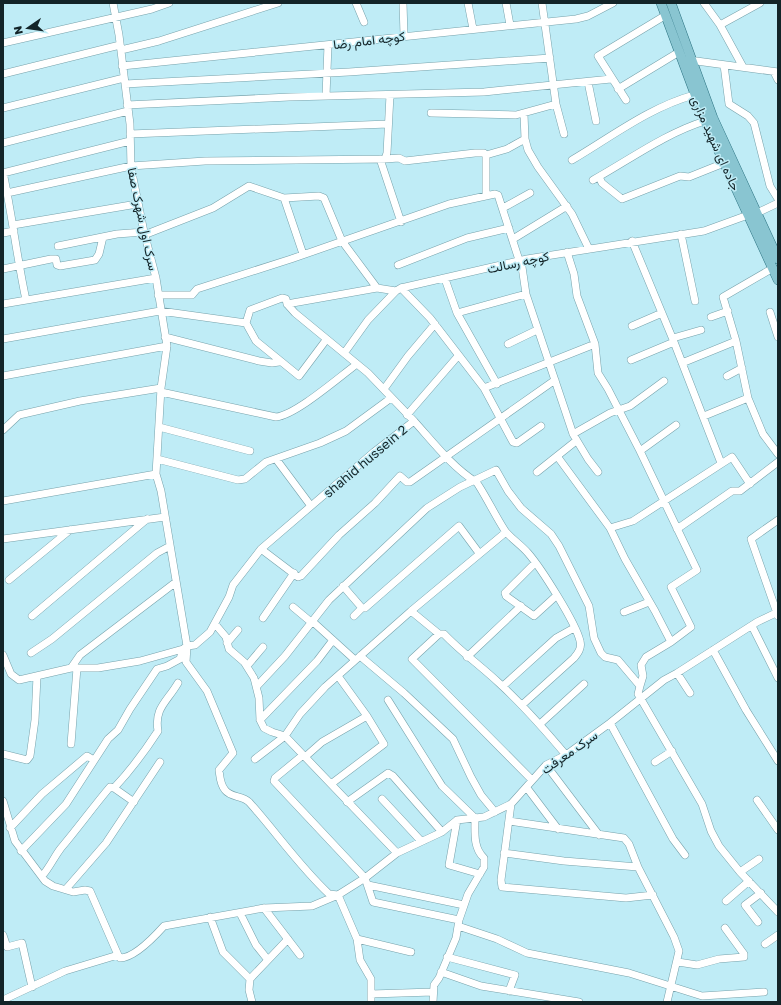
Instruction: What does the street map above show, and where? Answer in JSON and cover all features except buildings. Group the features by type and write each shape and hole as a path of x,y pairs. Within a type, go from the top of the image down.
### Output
{"main road":[{"name":"جاده ای شهید مزاری","path":"662,3 694,95 724,163 753,214 778,280"},
{"path":"671,3 713,118 753,214 778,259"}],"street":[{"name":"سرک اول شهرک صفا","path":"113,3 127,108 131,166 137,204 156,278 160,311 167,346 161,390 156,474 161,491 176,582 186,662 207,691 233,753 219,770 220,783 225,791 232,796 248,800 309,876 330,894 338,895"},
{"path":"3,43 169,3"},
{"path":"3,74 120,47 159,41 278,3"},
{"path":"356,3 364,22"},
{"path":"403,3 404,35"},
{"path":"468,3 473,29"},
{"path":"506,3 510,25"},
{"path":"542,3 546,22 556,104 564,134"},
{"name":"کوچه امام رضا","path":"122,66 328,45 404,35 546,22 588,16 613,3"},
{"path":"704,3 720,24 742,67"},
{"path":"720,24 760,3"},
{"path":"626,100 611,79 598,56 666,15"},
{"path":"326,96 328,45"},
{"path":"618,88 680,55 691,60 776,72 778,80"},
{"path":"3,108 124,81 328,74 550,58"},
{"path":"724,65 729,104 748,116 754,123 770,186 778,199"},
{"path":"3,143 127,108 326,96 484,92 611,79"},
{"path":"588,82 596,121"},
{"path":"382,159 387,153 390,95"},
{"path":"572,160 659,109 675,101 694,95"},
{"path":"431,113 524,114 556,104"},
{"path":"524,114 525,139 528,150 538,167 567,206 589,249"},
{"path":"705,121 693,125 659,142 596,178 622,199 680,176 689,177 724,163"},
{"path":"26,300 18,266 14,228 4,184 3,172 130,138 388,124"},
{"path":"7,193 131,166 205,161 286,162 399,158 405,162 475,153 484,153 486,155 507,149 525,139"},
{"path":"486,155 486,196"},
{"path":"382,159 401,222"},
{"path":"58,246 103,237 144,234 214,208 249,186 284,198 319,196 324,198 342,241 377,288"},
{"path":"503,208 530,193"},
{"path":"158,295 192,295 197,289 401,222 449,204 495,194 498,195 520,260 526,294 537,330 575,437 598,472"},
{"path":"284,198 303,254"},
{"name":"کوچه رسالت","path":"246,323 250,310 282,298 286,299 287,304 377,288 398,289 520,260 711,229 753,214 778,203"},
{"path":"3,233 14,228 137,204"},
{"path":"512,239 567,206"},
{"path":"398,265 467,238 509,228"},
{"path":"681,234 695,301"},
{"path":"3,269 51,259 56,259 57,265 60,266 95,260 99,254 103,237"},
{"path":"632,242 704,416 721,463"},
{"path":"567,252 574,274 577,296 595,344 598,373 620,411 697,570 671,587 691,625 671,642 646,656 641,665 643,676 638,694 702,804 708,816 711,831 719,846 740,872 778,912"},
{"path":"773,268 725,296 724,299 736,341 748,398 763,434 778,454"},
{"path":"3,304 156,278"},
{"path":"445,278 457,313 497,384"},
{"path":"344,352 368,320 398,289 435,324 484,388 500,420 515,444 541,426"},
{"path":"457,313 526,294"},
{"name":"shahid hussein 2","path":"185,647 195,645 210,632 233,585 261,549 374,452 414,421 384,389 344,352 326,340 287,304"},
{"path":"3,339 160,311 246,323 256,341 279,362 299,376 326,340"},
{"path":"711,317 728,311"},
{"path":"770,312 778,337"},
{"path":"632,326 662,313"},
{"path":"384,389 408,356 435,324"},
{"path":"508,344 537,330"},
{"path":"631,360 673,340 701,330"},
{"path":"165,337 260,361 272,363 279,362"},
{"path":"682,363 736,341"},
{"path":"484,388 595,344"},
{"path":"3,376 167,346"},
{"path":"408,415 458,356"},
{"path":"3,430 19,415 80,401 161,390 276,417 283,416 357,364"},
{"path":"727,376 742,368"},
{"path":"261,549 298,577 301,576 339,535 375,503 400,476 407,482 410,482 555,380"},
{"path":"537,472 557,456 575,437 610,414 620,411 664,381"},
{"path":"157,459 200,471 243,480 256,472 257,468 346,431 391,398"},
{"path":"704,416 748,398"},
{"path":"414,421 447,457 479,486 492,512 506,532 518,543 535,563 556,596 580,642 580,650 522,705"},
{"path":"640,451 676,425"},
{"path":"159,428 250,451"},
{"path":"557,456 610,528 671,642"},
{"path":"610,528 633,521 732,457 750,484"},
{"path":"276,459 311,506"},
{"path":"677,528 732,491 739,491 750,484 778,462"},
{"path":"257,686 285,656 329,600 427,508 460,486 496,470 508,492 521,508 551,534 589,606 594,638 601,653 605,656 618,660 640,686"},
{"path":"3,501 156,474"},
{"path":"3,539 165,517"},
{"path":"32,616 148,519"},
{"path":"778,520 750,539 778,613"},
{"path":"354,616 457,527 461,527 479,553"},
{"path":"9,580 70,530"},
{"path":"255,759 285,736 316,696 338,676 411,611 506,532"},
{"path":"31,653 52,639 157,554 170,546"},
{"path":"535,563 505,593 506,596 534,616 556,596"},
{"path":"262,618 294,573"},
{"path":"71,744 74,668 80,655 176,582"},
{"path":"343,586 362,608"},
{"path":"624,612 649,602"},
{"path":"467,656 521,606"},
{"path":"293,607 333,640 404,693 453,739 471,777 481,794 495,812"},
{"path":"411,611 439,634 444,634 502,686 540,724 566,755"},
{"name":"سرک معرفت","path":"457,820 484,817 511,804 527,788 532,780 546,765 566,755 610,724 640,698 664,680 678,673 752,626 778,613"},
{"path":"215,624 226,637 229,649 247,666 257,686 261,709 260,720 264,728 285,736 397,853"},
{"path":"752,626 778,678"},
{"path":"502,686 544,648 567,631 574,628"},
{"path":"227,643 238,630"},
{"path":"439,634 412,658 532,780"},
{"path":"260,720 317,661 333,640"},
{"path":"3,655 11,674 19,680 74,668 98,668 140,660 185,647"},
{"path":"21,851 66,804 108,739 118,730 130,709 157,669 167,666 180,658 185,647"},
{"path":"247,666 263,647"},
{"path":"713,650 746,710 778,761"},
{"path":"678,673 690,693"},
{"path":"3,754 27,760 30,756 35,720 37,676"},
{"path":"330,784 384,744 367,716 338,676"},
{"path":"114,788 127,774 158,731 156,721 158,712 178,683"},
{"path":"540,724 584,684"},
{"path":"388,700 442,786 475,818 476,847 478,853 484,858 484,867 464,905 458,923 456,938 434,985 433,1002"},
{"path":"367,716 322,742 275,778 274,781 367,881 373,902 458,923 527,953 629,973 672,985 690,993 702,996 764,992"},
{"path":"610,724 673,839 685,855"},
{"path":"656,762 672,751"},
{"path":"10,828 42,794 86,756 94,760"},
{"path":"66,889 106,843 160,762"},
{"path":"546,765 599,835"},
{"path":"347,802 388,773 393,776 442,832"},
{"path":"42,876 51,867 60,849 110,787 114,788 134,802"},
{"path":"527,788 558,829"},
{"path":"382,798 421,841"},
{"path":"757,800 778,830"},
{"path":"3,801 15,841 45,881 53,886 73,892 85,890 90,891 120,958 127,958 156,935 164,926 264,908 312,906 367,881 397,853 442,832 457,820"},
{"path":"511,804 501,880 502,886 626,898 653,895"},
{"path":"457,820 449,865 480,874"},
{"path":"509,821 624,838 629,844 638,867 674,937 679,951 678,962 667,1002"},
{"path":"504,853 564,861 638,867"},
{"path":"740,872 759,859"},
{"path":"367,881 464,905"},
{"path":"726,901 749,881"},
{"path":"758,922 745,906 761,893"},
{"path":"338,895 357,939 360,960 371,979 371,1002"},
{"path":"264,908 300,955"},
{"path":"240,913 256,945 268,960"},
{"path":"210,917 223,952 250,979"},
{"path":"678,962 697,965 719,959 744,957 744,954 725,928"},
{"path":"3,935 7,947 22,943 32,987"},
{"path":"765,944 778,935"},
{"path":"357,939 411,952"},
{"path":"252,1002 249,990 250,979 288,940"},
{"path":"3,1000 65,970 118,955"},
{"path":"447,957 514,975 515,979 509,991"},
{"path":"441,972 482,986 580,1002"},
{"path":"371,994 433,992"}]}
